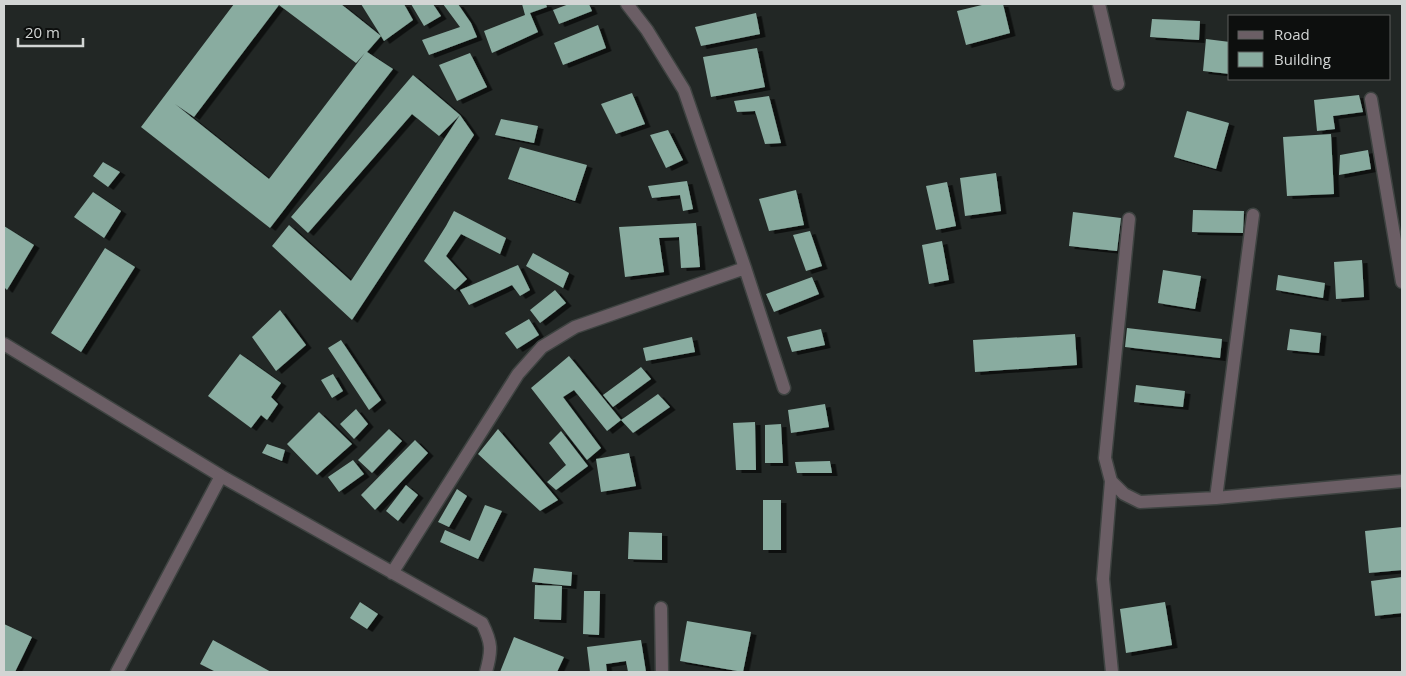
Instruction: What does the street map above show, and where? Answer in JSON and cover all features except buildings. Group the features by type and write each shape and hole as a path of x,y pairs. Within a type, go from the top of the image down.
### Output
{"street":[{"path":"627,4 647,30 684,90 784,388"},
{"path":"1099,4 1118,84"},
{"path":"1371,99 1402,282"},
{"path":"1216,498 1253,215"},
{"path":"1112,672 1103,579 1111,481 1105,458 1129,219"},
{"path":"392,573 518,374 542,346 575,327 745,268"},
{"path":"4,344 221,476 482,623 490,638 492,653 486,672"},
{"path":"117,672 221,476"},
{"path":"1111,481 1124,494 1140,502 1216,498 1402,480"},
{"path":"662,608 662,672"}]}
